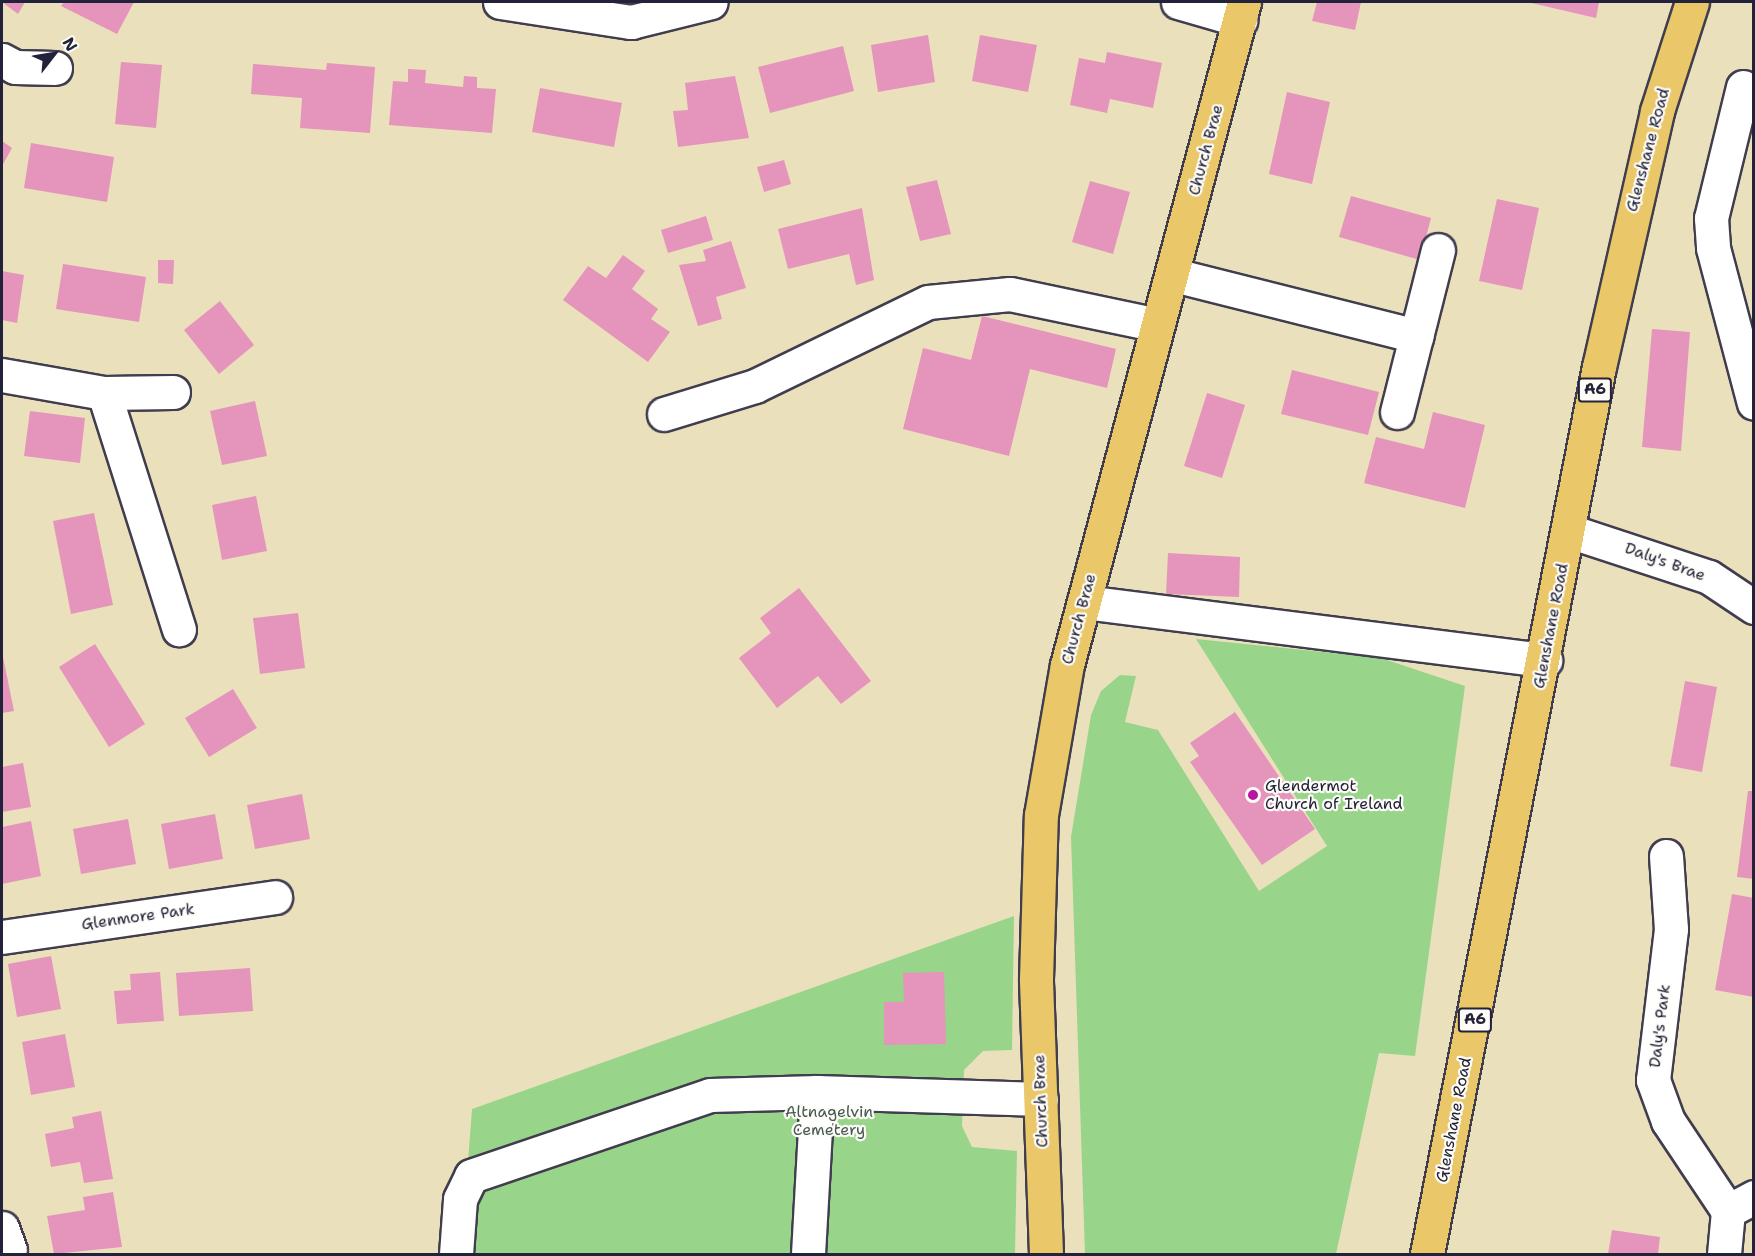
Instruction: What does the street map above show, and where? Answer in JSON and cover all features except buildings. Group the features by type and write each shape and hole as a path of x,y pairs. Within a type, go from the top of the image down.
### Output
{"main road":[{"name":"Glenshane Road","path":"1427,1254 1634,202 1692,2"},
{"name":"Church Brae","path":"1046,1254 1036,980 1041,815 1066,665 1154,324 1174,274 1242,11"}],"street":[{"path":"500,2 631,22 711,2"},
{"path":"1178,2 1242,11"},
{"path":"2,60 15,68 55,68"},
{"path":"1743,87 1712,218 1713,248 1754,403"},
{"path":"1397,412 1438,250"},
{"path":"1174,274 1416,336"},
{"path":"664,414 755,386 928,302 1010,294 1154,324"},
{"path":"2,375 104,393 173,392"},
{"path":"104,393 179,629"},
{"name":"Daly's Brae","path":"1569,531 1709,576 1754,607"},
{"path":"1084,602 1545,660"},
{"name":"Daly's Park","path":"1666,856 1671,929 1653,1080 1668,1121 1741,1204 1724,1254"},
{"name":"Glenmore Park","path":"2,937 275,897"},
{"path":"456,1254 460,1199 471,1176 491,1167 710,1095 817,1092 1041,1099"},
{"path":"808,1254 817,1092"}],"green space":[{"path":"1196,639 1381,658 1465,686 1415,1056 1379,1053 1336,1254 1085,1254 1071,837 1091,715 1101,691 1120,675 1136,676 1125,722 1158,730 1259,891 1327,846"},
{"name":"Altnagelvin Cemetery","path":"1014,916 1012,1050 983,1051 964,1070 962,1126 972,1147 1017,1151 1015,1254 461,1254 472,1109"}],"place":[{"name":"Glendermot Church of Ireland","path":"1253,795"}]}
